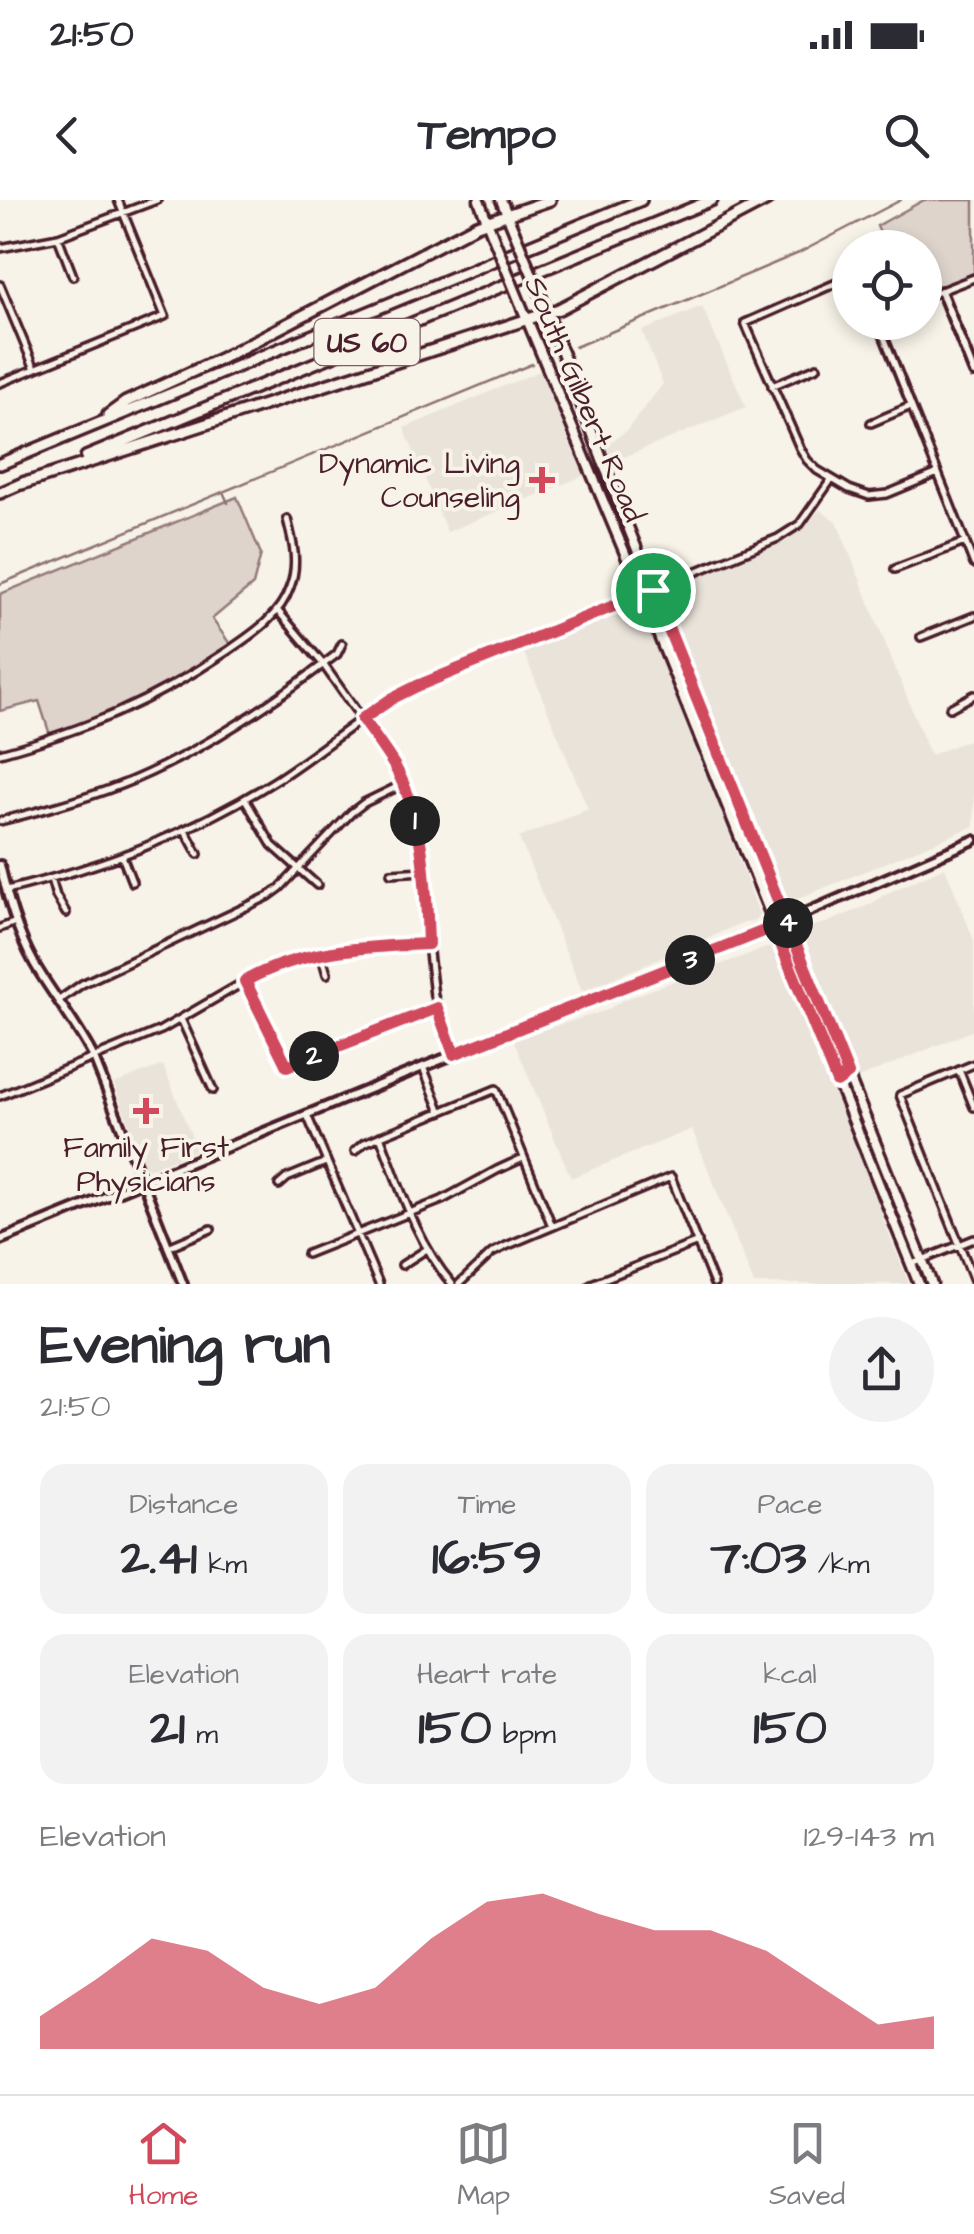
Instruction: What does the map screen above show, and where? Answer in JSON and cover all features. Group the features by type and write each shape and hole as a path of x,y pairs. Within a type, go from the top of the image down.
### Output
{"highway":[{"path":"93,426 126,402 238,350 487,222 550,200"},
{"name":"US 60","path":"0,464 641,200"},
{"name":"US 60","path":"0,493 712,200"},
{"path":"22,484 559,309 767,200"}],"main road":[{"name":"South Gilbert Road","path":"479,200 919,1284"},
{"name":"South Gilbert Road","path":"501,200 932,1284"},
{"path":"942,295 970,352 974,373"},
{"path":"0,1240 774,927 974,840"},
{"path":"0,865 16,922 37,968 94,1058 183,1284"},
{"path":"837,1082 848,1074"}],"street":[{"path":"0,384 166,316 118,200"},
{"path":"0,248 58,238 157,200"},
{"path":"58,238 74,276"},
{"path":"942,290 974,278"},
{"path":"832,285 745,323 806,460 831,480 859,493 882,496 938,473"},
{"path":"0,286 34,369"},
{"path":"885,340 974,564"},
{"path":"772,386 817,367"},
{"path":"872,423 911,406"},
{"path":"6,890 122,856 185,830 299,766 362,719 417,686 770,542 808,515 831,480"},
{"path":"0,753 62,736 140,704 226,653 278,611 291,586 295,559 287,519"},
{"path":"895,569 965,542"},
{"path":"278,611 323,664 389,758 402,784 421,843 432,986 454,1054"},
{"path":"922,637 974,616"},
{"path":"0,822 80,800 156,770 216,738 337,654 342,644"},
{"path":"950,708 974,695"},
{"path":"59,1000 82,984 269,896 351,813 402,784"},
{"path":"245,799 272,845 316,886"},
{"path":"185,830 198,854"},
{"path":"122,856 132,882"},
{"path":"391,873 424,870"},
{"path":"52,879 66,913"},
{"path":"0,928 16,922"},
{"path":"0,1096 152,1035 272,968 361,947 428,944"},
{"path":"321,954 327,974"},
{"path":"245,981 287,1066 437,1008"},
{"path":"181,1019 213,1090"},
{"path":"974,1064 900,1095 974,1281"},
{"path":"423,1066 441,1112"},
{"path":"960,1070 974,1107"},
{"path":"355,1152 364,1143 496,1089 552,1226"},
{"path":"307,1115 378,1284"},
{"path":"380,1136 427,1249 440,1270 456,1284 492,1254 671,1177 714,1284"},
{"path":"307,1254 411,1214 524,1158"},
{"path":"279,1185 326,1162"},
{"path":"168,1247 211,1229"},
{"path":"911,1265 974,1239"},
{"path":"592,1284 698,1242"},
{"path":"402,1265 427,1249"}],"shaded area":[{"path":"924,200 974,200 974,273 942,286 942,230 879,230 877,226"},
{"path":"702,306 746,407 612,462 605,446 626,431 663,384 642,331"},
{"path":"542,370 572,450 588,474 447,532 404,428"},
{"path":"237,497 261,554 253,585 212,619 230,644 143,696 50,735 39,701 0,711 0,594"},
{"path":"820,510 837,522 930,755 974,738 974,826 790,902 785,899 662,594 788,540"},
{"path":"635,602 694,738 759,914 755,920 582,991 519,838 588,809 522,648"},
{"path":"945,867 974,940 974,1030 856,1079 803,932"},
{"path":"774,947 875,1190 909,1284 754,1284 692,1129 571,1178 513,1039 607,1010 658,987"},
{"path":"163,1065 197,1150 149,1169 144,1165 114,1084"}],"waterway":[{"path":"575,347 799,253 901,200"},
{"path":"0,584 532,364"},
{"path":"224,494 228,503"}],"place":[{"name":"Dynamic Living Counseling","path":"542,480"},
{"name":"Family First Physicians","path":"146,1111"}],"route":[{"path":"653,590 848,1074 837,1082 774,927 454,1054 437,1008 287,1066 245,981 287,962 339,950 428,944 421,843 415,820 394,767 362,719 417,686 653,590"}]}
